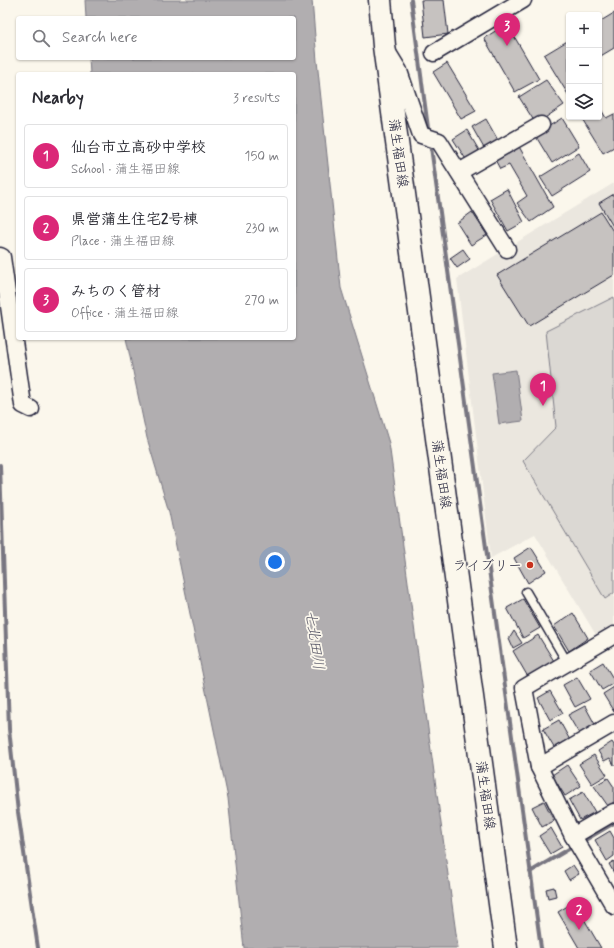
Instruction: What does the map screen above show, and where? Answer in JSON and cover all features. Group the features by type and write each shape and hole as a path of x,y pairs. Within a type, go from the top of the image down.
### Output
{"main road":[{"name":"蒲生福田線","path":"380,0 384,46 506,948"}],"street":[{"path":"434,53 513,2"},
{"path":"384,46 399,71 422,135 439,141 507,249"},
{"path":"459,172 541,125"},
{"path":"0,256 2,257 23,405 31,409"},
{"path":"614,636 524,688 539,767 577,841 614,906"},
{"path":"539,767 614,723"},
{"path":"577,841 614,812"}],"lane":[{"path":"526,592 567,662"}],"shaded area":[{"path":"614,183 614,625 596,635 535,534 491,558 457,279"},
{"path":"614,297 614,593 605,599 523,461 556,427 546,331"}],"water":[{"name":"七北田川","path":"85,0 312,0 341,288 389,443 458,948 244,948 228,798 169,512 147,438 126,340 296,340 296,72 90,72 89,60 296,60 296,16 86,16"},
{"path":"516,370 523,421 499,424 492,373"}],"building":[{"path":"421,0 444,0 448,34 425,37"},
{"path":"614,13 614,48 602,55 602,48 602,20"},
{"path":"507,24 539,79 515,92 484,38"},
{"path":"566,42 566,91 544,55"},
{"path":"447,63 476,111 461,119 433,72"},
{"path":"546,80 564,105 536,124 519,97"},
{"path":"602,111 606,118 614,114 614,147 603,153 583,120 602,120"},
{"path":"562,118 579,146 552,163 535,135"},
{"path":"486,119 499,142 485,150 472,127"},
{"path":"467,130 480,152 467,161 453,139"},
{"path":"517,143 553,207 531,222 517,203 527,196 509,165 500,169 493,156"},
{"path":"579,153 590,172 552,196 540,177"},
{"path":"507,189 524,222 508,231 490,199"},
{"path":"614,194 614,228 599,203"},
{"path":"472,212 487,235 471,245 457,223"},
{"path":"601,212 614,233 614,275 529,326 497,275"},
{"path":"463,249 470,259 457,268 450,258"},
{"name":"ライブリー","path":"531,547 546,571 528,583 514,558"},
{"path":"523,599 540,628 523,638 507,608"},
{"path":"573,613 588,638 569,651 554,626"},
{"path":"514,631 522,643 513,648 509,639"},
{"path":"538,635 554,661 528,677 513,651"},
{"path":"603,662 614,680 614,683 602,690 590,670"},
{"path":"577,677 590,699 575,707 563,685"},
{"path":"614,687 614,712 603,694"},
{"path":"550,691 563,713 550,720 538,698"},
{"path":"585,706 597,728 581,737 568,715"},
{"path":"559,720 571,742 556,751 543,729"},
{"path":"612,742 614,745 614,765 610,758 604,761 598,751"},
{"path":"594,755 607,775 592,784 579,764"},
{"path":"567,765 581,786 565,796 552,775"},
{"path":"608,778 614,787 614,802 608,806 594,786"},
{"path":"583,792 595,812 580,820 569,800"},
{"path":"544,801 554,821 542,827 532,807"},
{"path":"551,828 562,847 550,854 539,836"},
{"path":"610,831 614,838 614,856 607,861 595,840"},
{"path":"614,861 614,873 609,864"},
{"path":"573,865 579,874 569,880 564,871"},
{"path":"554,887 556,896 548,898 546,889"},
{"path":"574,902 601,948 579,948 558,912"}],"waterway":[{"path":"411,0 428,128"},
{"path":"431,147 541,948"},
{"path":"0,465 9,729 18,812 38,948"},
{"path":"580,843 614,823"},
{"path":"530,872 574,846"}],"place":[{"name":"みちのく管材","path":"507,46"},
{"name":"仙台市立高砂中学校","path":"543,406"},
{"name":"ライブリー","path":"530,565"},
{"name":"県営蒲生住宅2号棟","path":"579,930"}]}
